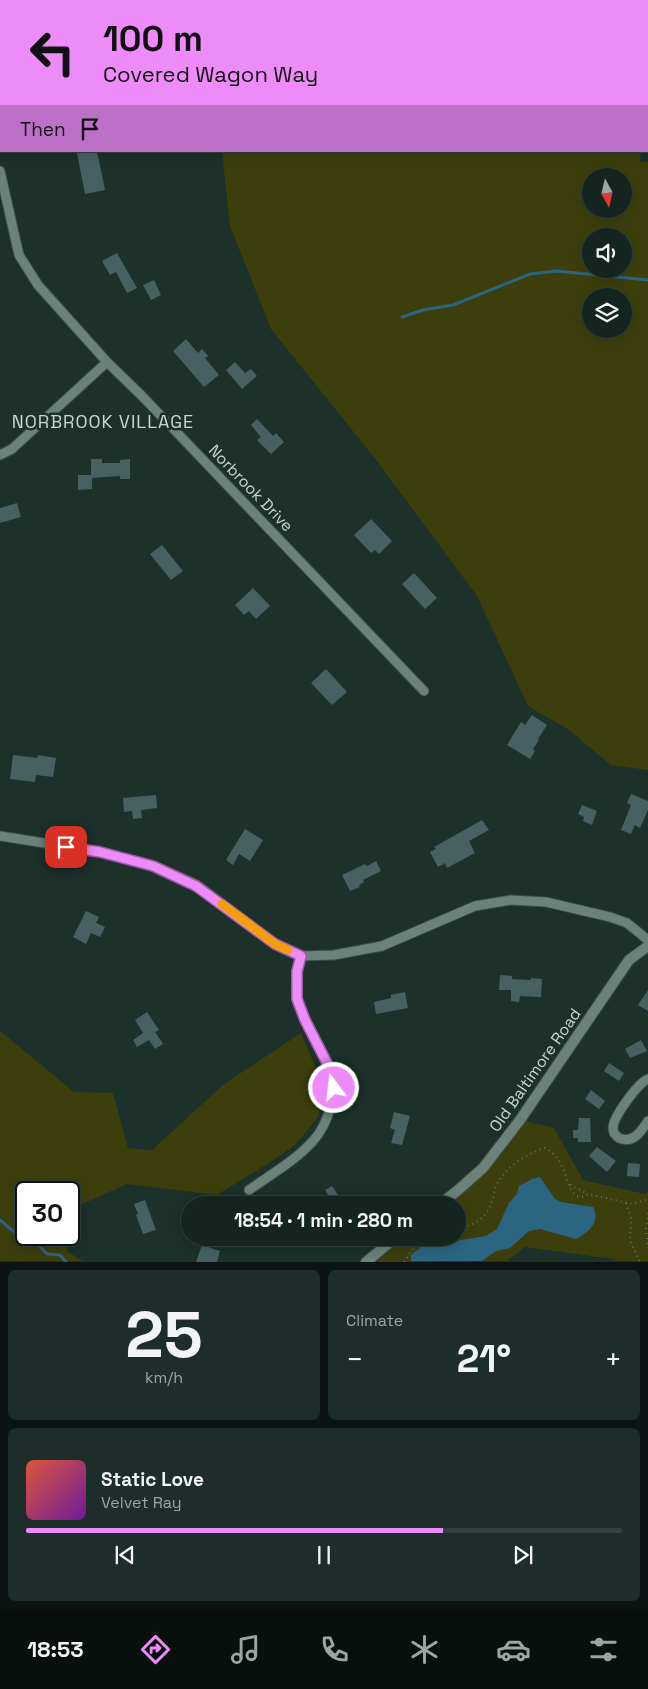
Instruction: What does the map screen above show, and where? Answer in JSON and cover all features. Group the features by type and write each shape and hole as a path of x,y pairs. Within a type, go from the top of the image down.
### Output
{"street":[{"name":"Norbrook Drive","path":"0,171 19,255 38,285 106,362 142,396 424,691"},
{"path":"0,455 12,449 106,362"},
{"path":"0,836 100,852 153,866 196,886 275,944 301,956 334,955 382,946 475,906 511,900 546,902 610,917 627,923 648,940"},
{"name":"Old Baltimore Road","path":"451,1196 483,1168 520,1120 629,960 648,946"},
{"path":"249,1190 282,1167 312,1142 322,1128 334,1088 328,1065 305,1020 297,999 297,971 301,956"},
{"path":"648,1079 636,1088 616,1121 613,1128 614,1133 619,1138 630,1140 637,1136 648,1121"},
{"path":"366,1262 385,1246"}],"path":[{"path":"466,1227 483,1219 489,1212 496,1186 516,1162 545,1148 553,1152 566,1172 572,1190 577,1196 582,1197 588,1194"},
{"path":"570,1185 588,1194 626,1203 632,1204 648,1200"},
{"path":"626,1203 631,1218 630,1241 640,1262"},
{"path":"648,1213 646,1229 648,1248"},
{"path":"404,1262 414,1246"}],"shaded area":[{"path":"222,152 641,152 640,162 648,162 648,770 611,765 569,730 528,706 477,596 377,461 271,329 230,226"},
{"path":"0,1031 74,1092 113,1093 128,1148 152,1150 224,1084 301,1033 324,1087 318,1117 296,1144 217,1195 127,1184 80,1205 80,1181 15,1181 15,1246 67,1246 68,1252 83,1261 0,1261"},
{"path":"520,1120 554,1128 583,1180 645,1194 648,1191 648,1261 616,1261 613,1259 525,1247 507,1261 366,1262 385,1246 466,1246 466,1196 451,1196"}],"water":[{"path":"540,1177 555,1199 561,1202 593,1207 596,1217 589,1230 576,1239 540,1229 529,1231 510,1248 496,1251 482,1261 411,1261 411,1255 421,1247 466,1246 466,1239 486,1236 497,1229 509,1203 517,1194 519,1186"}],"building":[{"path":"97,152 105,190 85,194 77,153"},
{"path":"117,253 137,288 127,293 116,272 110,275 102,261"},
{"path":"154,280 161,295 151,300 143,285"},
{"path":"186,339 198,353 202,349 208,356 205,358 219,375 204,387 173,351"},
{"path":"235,362 245,373 251,369 257,376 242,389 226,370"},
{"path":"257,419 273,436 276,433 284,442 271,454 257,440 261,437 251,425"},
{"path":"91,459 102,459 102,463 120,463 120,460 130,459 130,479 120,479 120,476 92,478 92,489 78,490 78,475 91,475"},
{"path":"17,503 21,517 0,523 0,508"},
{"path":"371,519 392,541 379,554 375,550 371,553 354,535"},
{"path":"162,545 183,571 171,580 150,554"},
{"path":"414,573 437,598 425,609 402,584"},
{"path":"253,588 270,606 256,619 249,611 244,615 235,605"},
{"path":"326,669 347,692 332,705 311,683"},
{"path":"532,715 547,725 533,749 535,751 530,759 507,745 521,722 525,725"},
{"path":"13,755 37,758 38,755 56,758 53,777 36,775 35,782 10,779"},
{"path":"631,794 648,801 648,810 640,828 635,825 631,834 621,830 631,805 627,803"},
{"path":"156,795 157,808 141,810 142,818 133,819 132,811 124,812 123,798"},
{"path":"582,805 597,811 592,825 583,821 584,817 578,814"},
{"path":"482,820 489,830 469,841 475,853 447,868 445,863 438,867 430,852 436,849 434,847"},
{"path":"245,829 263,840 250,861 239,854 233,865 226,860"},
{"path":"376,861 381,871 363,880 364,882 359,885 360,887 350,891 342,875"},
{"path":"86,911 99,917 96,923 105,927 100,937 91,933 86,944 73,937"},
{"path":"500,975 512,976 512,979 542,979 541,997 520,996 519,1002 511,1001 511,990 499,990"},
{"path":"648,990 648,1011 638,1005"},
{"path":"405,992 408,1008 376,1014 374,1002"},
{"path":"147,1012 159,1030 155,1032 163,1044 155,1049 149,1040 137,1047 133,1040 143,1033 135,1020"},
{"path":"641,1040 647,1051 630,1058 625,1049"},
{"path":"609,1063 624,1073 619,1081 604,1071"},
{"path":"591,1090 605,1101 599,1109 585,1099"},
{"path":"394,1112 410,1116 402,1145 391,1143 395,1130 390,1128"},
{"path":"579,1118 590,1118 591,1142 578,1142 578,1138 573,1138 573,1130 578,1130"},
{"path":"597,1147 616,1161 607,1172 589,1156"},
{"path":"628,1163 640,1164 639,1177 627,1176"},
{"path":"332,1186 339,1196 329,1196 325,1190"},
{"path":"145,1200 156,1230 143,1234 134,1204"},
{"path":"202,1246 220,1251 217,1262 196,1262"}],"waterway":[{"path":"402,317 423,310 453,305 530,274 556,271 648,280"},
{"path":"0,1220 19,1236 31,1237 47,1254 60,1255 66,1262"}],"slow traffic":[{"path":"222,904 275,944 288,950"}],"district":[{"name":"NORBROOK VILLAGE","path":"103,421"}],"route":[{"path":"66,847 100,852 153,866 196,886 275,944 301,956 297,971 297,999 305,1020 328,1065 334,1088"}]}
